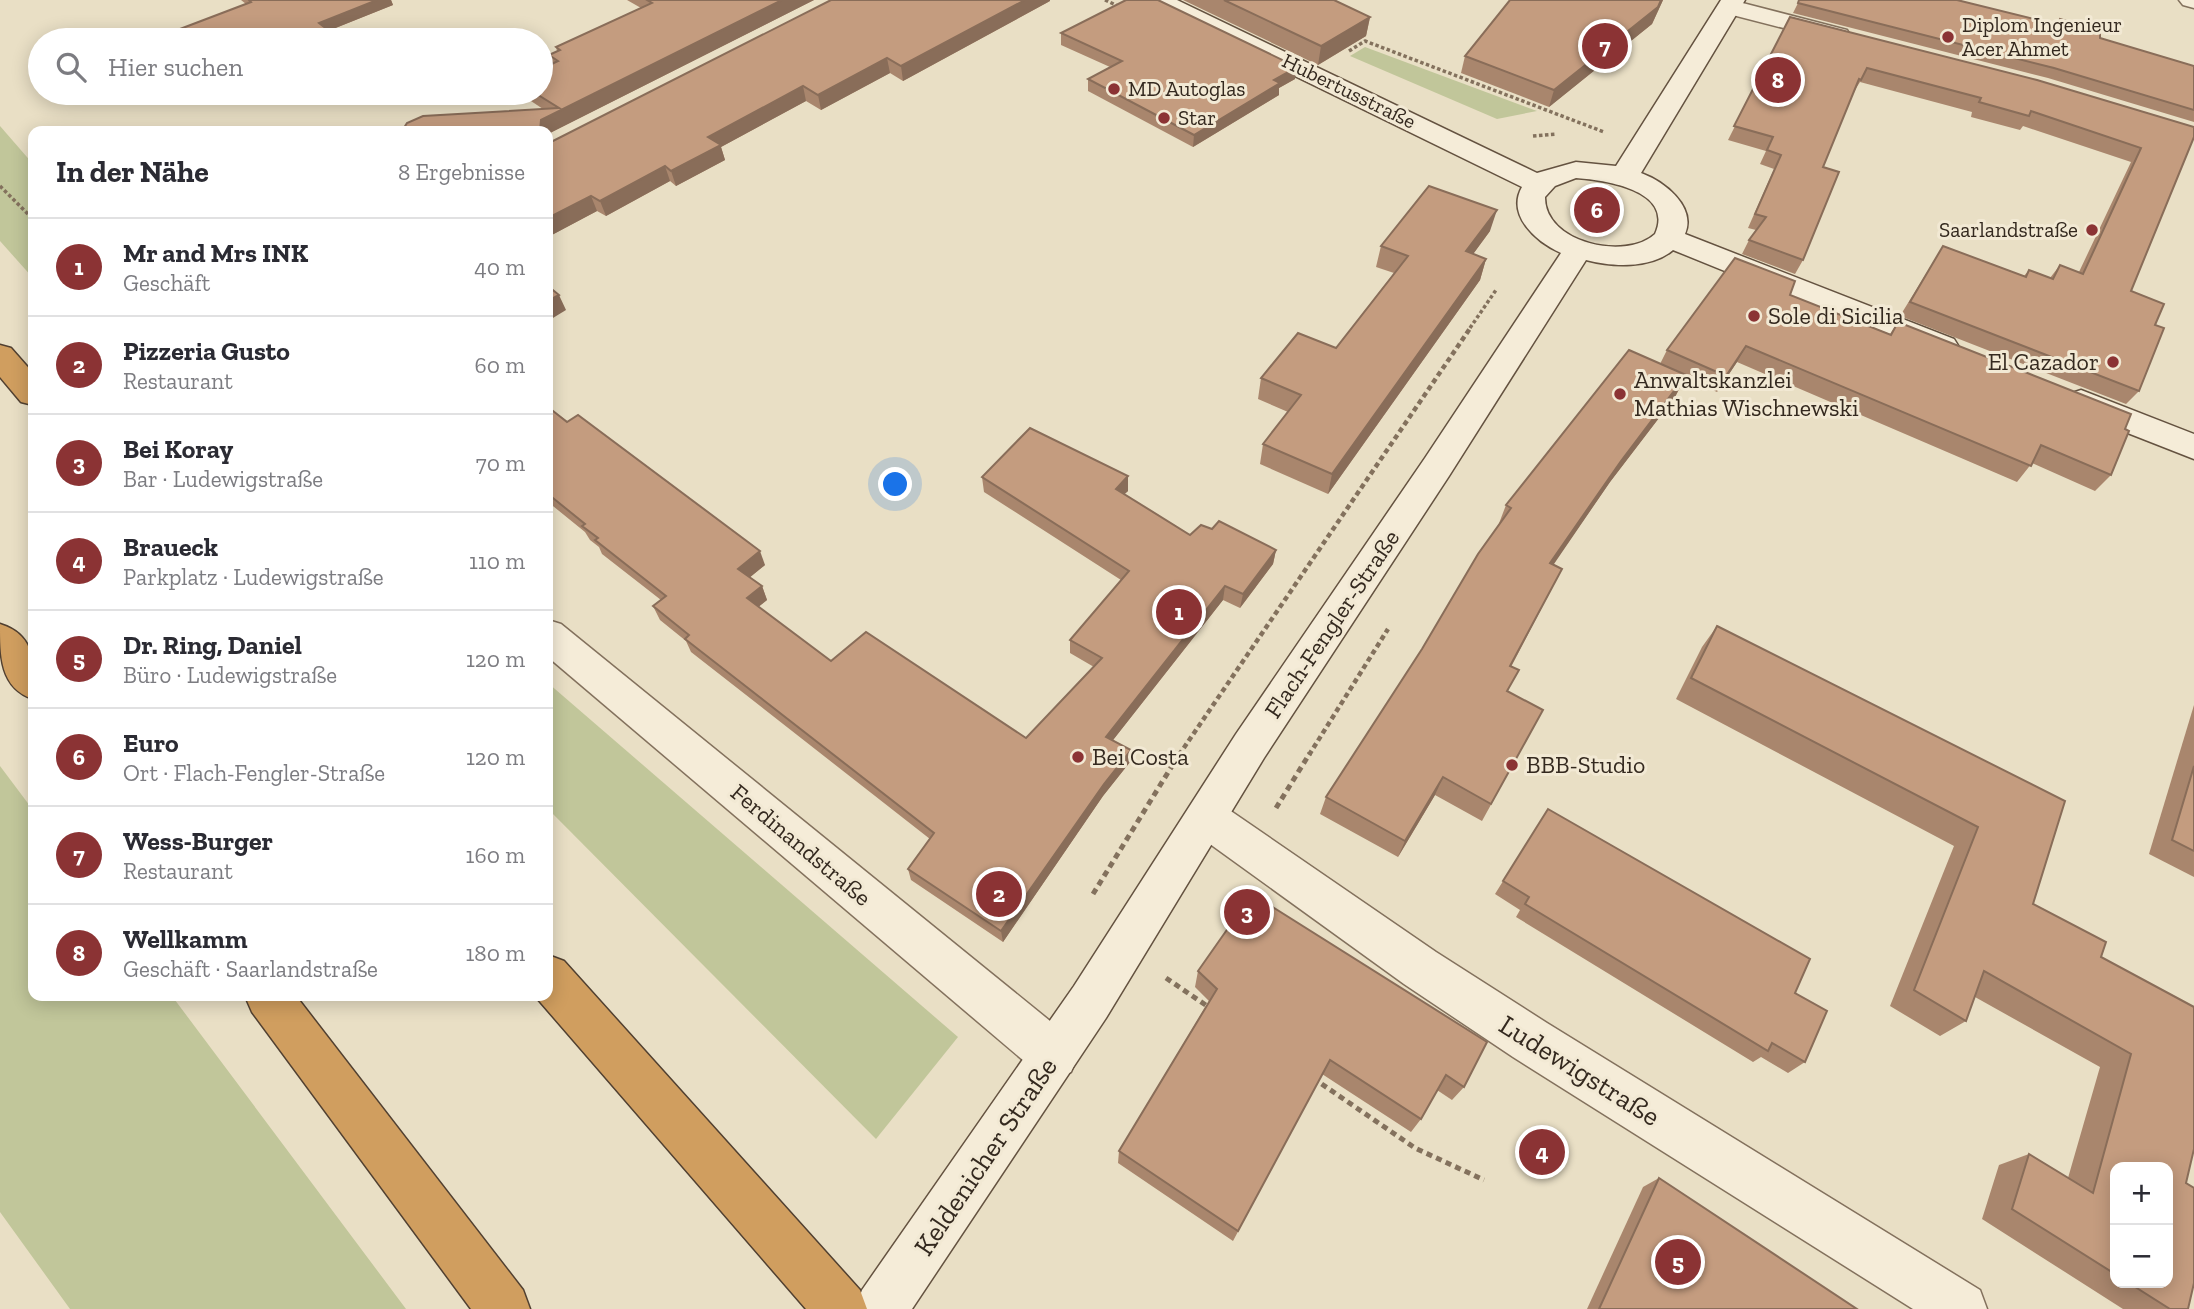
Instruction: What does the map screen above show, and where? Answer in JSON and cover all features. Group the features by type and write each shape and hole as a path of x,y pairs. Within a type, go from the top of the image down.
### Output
{"highway":[{"path":"0,356 28,388"},
{"path":"0,639 28,676"},
{"path":"553,983 841,1309"},
{"path":"272,1001 504,1309"}],"street":[{"name":"Hubertusstraße","path":"1158,0 1539,184"},
{"path":"1625,176 1639,149 1732,3 1866,42"},
{"path":"1576,170 1625,176 1646,185 1662,198 1672,211 1674,226 1669,238 1654,249 1632,255 1605,255 1578,249 1556,239 1539,225 1530,210 1531,196 1539,184 1555,175 1576,170"},
{"path":"1669,238 1973,359"},
{"name":"Flach-Fengler-Straße","path":"1090,1002 1250,746 1445,455 1578,249"},
{"path":"2051,390 2194,447"},
{"name":"Ferdinandstraße","path":"553,639 1054,1055"},
{"name":"Ludewigstraße","path":"1207,818 1420,968 1530,1040 1961,1309"},
{"name":"Keldenicher Straße","path":"881,1309 1090,1002"}],"path":[{"path":"1346,53 1365,41 1608,134"},
{"path":"0,186 28,214"},
{"path":"1165,977 1222,1016"},
{"path":"1301,1070 1415,1148 1484,1180"}],"green space":[{"path":"1365,47 1537,111 1497,119 1350,56"},
{"path":"0,126 28,158 28,272 0,241"},
{"path":"553,687 958,1037 876,1139 553,814"},
{"path":"0,766 28,803 28,1001 176,1001 406,1309 70,1309 0,1212"}],"building":[{"path":"249,0 377,0 319,23 325,28 183,28 251,2"},
{"path":"647,0 782,0 541,120 540,126 405,126 423,116 559,108 553,104 553,63 558,61 553,58 553,53 560,50 556,47 652,3"},
{"path":"831,0 1025,0 901,66 887,58 818,95 803,86 708,137 721,145 671,171 665,166 600,201 591,196 553,215 553,141"},
{"path":"1126,0 1158,0 1297,67 1274,80 1280,83 1194,135 1088,79 1122,61 1061,33"},
{"path":"1224,0 1334,0 1370,17 1321,46"},
{"path":"1510,0 1661,0 1658,7 1554,90 1465,56"},
{"path":"1799,0 1957,0 2058,25 2060,19 2100,31 2100,38 2194,66 2194,110 2054,68 1798,3"},
{"path":"1790,17 2037,80 2194,127 2194,137 2131,291 2164,304 2155,325 2164,328 2139,391 1910,302 1943,246 2026,277 2029,270 2053,279 2060,265 2083,274 2141,148 2031,111 2029,116 1979,102 1981,98 1867,68 1861,80 1859,79 1823,167 1839,172 1803,260 1749,240 1766,217 1755,214 1781,155 1767,150 1773,137 1734,126"},
{"path":"1429,186 1497,210 1466,251 1486,259 1332,474 1263,444 1301,395 1261,378 1298,333 1336,348 1408,256 1381,246"},
{"path":"1735,258 1795,281 1790,295 1891,335 1898,322 2131,414 2125,429 2129,431 2111,475 2041,445 2031,466 1746,346 1726,376 1667,350"},
{"path":"1629,350 1686,375 1621,461 1550,563 1562,569 1510,666 1519,670 1507,691 1543,710 1491,804 1443,777 1405,841 1326,797 1422,649 1478,554 1511,508 1506,505"},
{"path":"553,411 567,422 578,415 760,551 738,569 762,586 747,598 831,661 866,632 1026,738 1102,658 1070,640 1129,571 982,477 1030,428 1128,476 1116,489 1190,535 1201,525 1212,529 1219,521 1276,550 1243,594 1225,586 1106,737 1131,750 1001,931 908,869 934,833 685,639 689,635 653,606 666,596 595,540 598,538 582,526 585,524 553,498"},
{"path":"1717,626 2065,801 2033,904 2106,942 2101,957 2194,1007 2194,1149 2186,1183 2194,1188 2194,1283 2188,1309 2170,1309 2137,1288 2173,1288 2173,1162 2110,1162 2110,1271 2012,1209 2029,1154 2093,1193 2131,1054 1984,971 1966,1021 1914,990 1978,827 1691,678"},
{"path":"2194,766 2194,851 2172,840"},
{"path":"1548,809 1810,959 1795,993 1827,1011 1805,1062 1772,1043 1768,1051 1525,904 1529,897 1503,881"},
{"path":"1252,894 1487,1042 1464,1087 1446,1075 1421,1119 1330,1060 1238,1231 1119,1151 1217,989 1198,971"},
{"path":"1659,1178 1857,1309 1599,1309"}],"place":[{"name":"Diplom Ingenieur Acer Ahmet","path":"1948,37"},
{"name":"Wess-Burger","path":"1605,46"},
{"name":"Wellkamm","path":"1778,80"},
{"name":"MD Autoglas","path":"1114,89"},
{"name":"Star","path":"1164,118"},
{"name":"Euro","path":"1597,210"},
{"name":"Saarlandstraße","path":"2092,230"},
{"name":"Sole di Sicilia","path":"1754,316"},
{"name":"El Cazador","path":"2113,362"},
{"name":"Anwaltskanzlei Mathias Wischnewski","path":"1620,394"},
{"name":"Mr and Mrs INK","path":"1179,612"},
{"name":"Bei Costa","path":"1078,757"},
{"name":"BBB-Studio","path":"1512,765"},
{"name":"Pizzeria Gusto","path":"999,894"},
{"name":"Bei Koray","path":"1247,912"},
{"name":"Braueck","path":"1542,1152"},
{"name":"Dr. Ring, Daniel","path":"1678,1262"}]}
